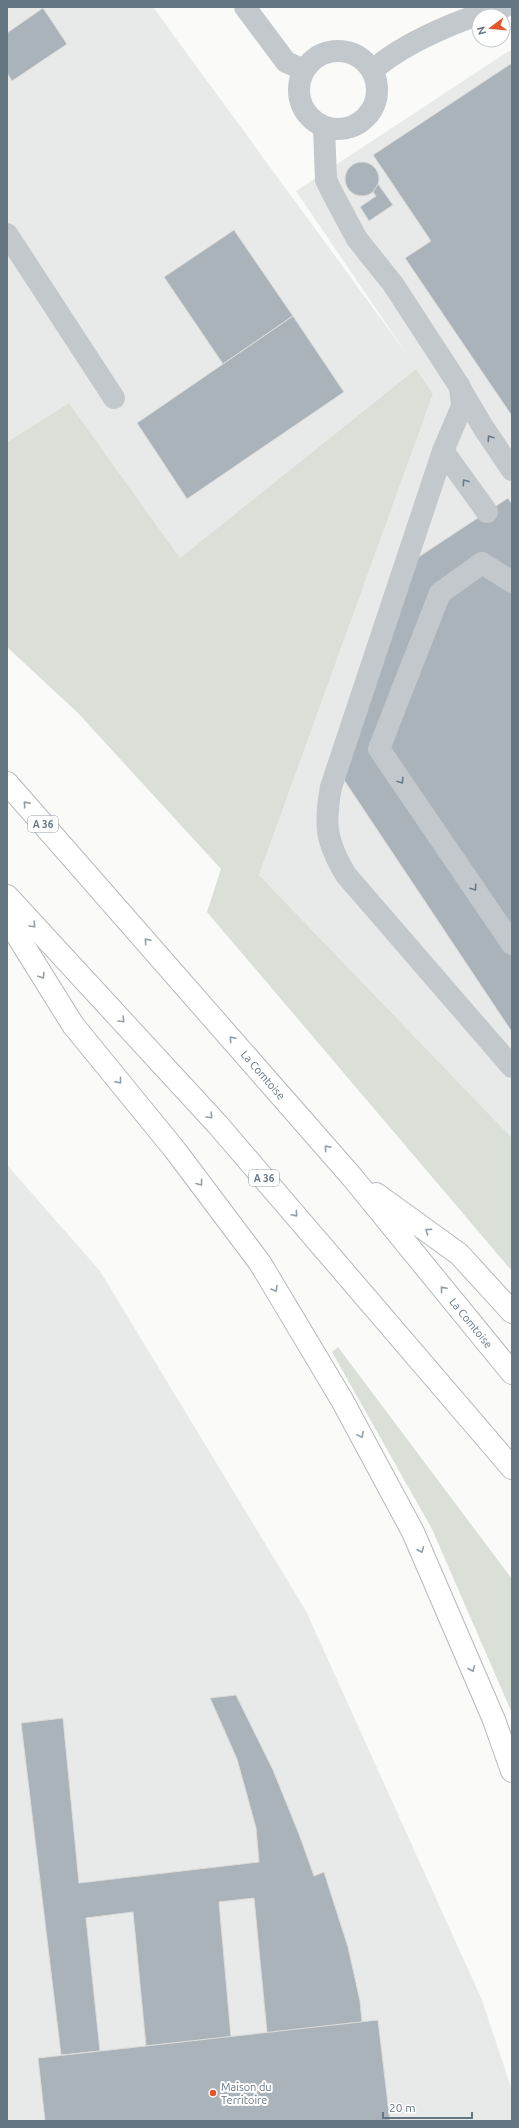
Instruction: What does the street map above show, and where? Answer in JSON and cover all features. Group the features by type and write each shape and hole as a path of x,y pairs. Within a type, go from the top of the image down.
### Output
{"highway":[{"name":"La Comtoise","path":"7,783 352,1177 512,1373"},
{"name":"A 36","path":"7,896 218,1125 512,1468"},
{"path":"7,919 73,1025 175,1150 260,1263 342,1400 413,1532 494,1720 512,1771"},
{"path":"352,1177 459,1254 512,1312"}],"lane":[{"path":"245,7 286,62 304,70"},
{"path":"372,71 383,61 435,32 504,7"},
{"path":"338,50 352,53 364,60 372,71 377,84 377,97 372,110 363,120 351,127 337,129 324,127 312,120 304,109 299,96 299,82 304,70 313,59 325,52 338,50"},
{"path":"324,127 326,180 357,239 393,284 512,470"},
{"path":"7,234 114,398"},
{"path":"460,387 463,399 462,406 443,451 331,788 327,809 327,833 333,854 346,875 512,1067"},
{"path":"443,451 487,512"},
{"path":"512,581 482,564 440,593 379,749 512,944"}],"shaded area":[{"path":"7,7 153,7 406,353 296,191 512,49 512,1138 259,875 433,394 416,369 180,558 69,403 7,442"},
{"path":"416,369 433,394 259,875 512,1138 512,1271 207,912 221,869 78,713 7,647 7,442 69,403 180,558"},
{"path":"7,1165 100,1271 306,1611 482,2000 512,2090 512,2121 7,2121"},
{"path":"338,1347 512,1579 512,1713 432,1529 332,1352"}],"building":[{"path":"43,8 67,44 12,81 7,73 7,33"},
{"path":"512,63 512,416 405,258 431,241 373,155"},
{"path":"359,162 365,162 374,167 378,173 378,185 374,191 365,196 359,196 350,191 345,182 345,176 350,167"},
{"path":"378,184 393,205 369,221 360,207 376,196 373,192"},
{"path":"234,230 293,316 223,364 164,277"},
{"path":"293,316 344,392 187,499 137,423"},
{"path":"508,498 512,504 512,1032 342,777 417,558"},
{"path":"236,1695 273,1770 314,1876 324,1872 348,1947 360,2001 362,2022 267,2033 254,1898 219,1902 231,2037 146,2046 133,1912 86,1918 100,2051 61,2055 21,1723 63,1718 79,1883 259,1862 256,1828 237,1759 210,1698"},
{"path":"378,2020 390,2121 45,2121 38,2058"}],"place":[{"name":"Maison du Territoire","path":"213,2093"}]}
